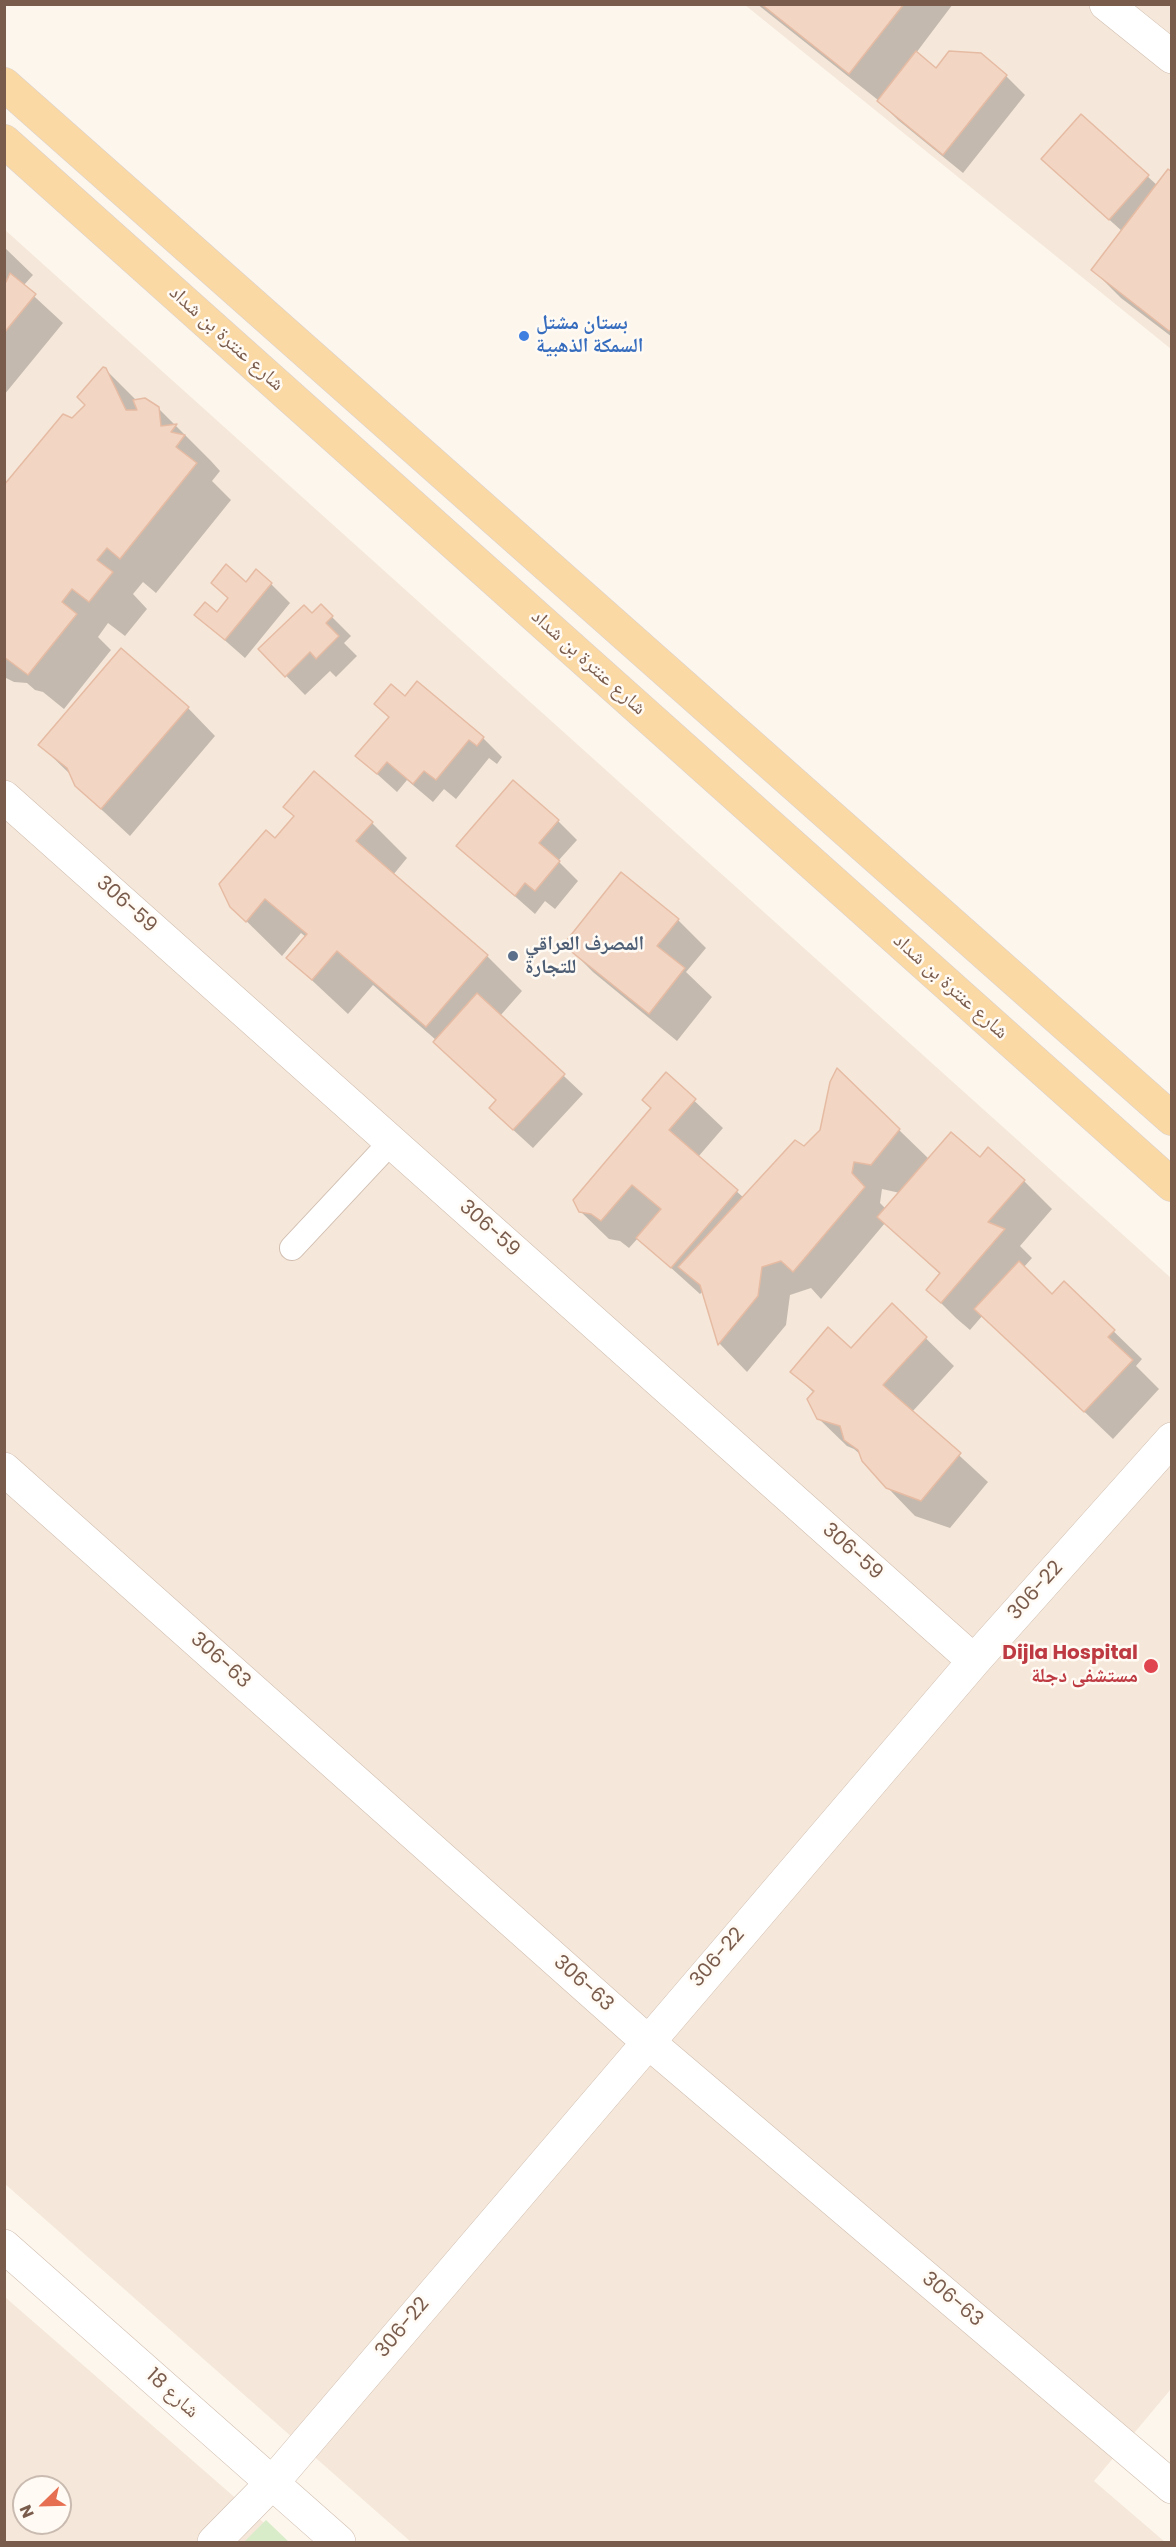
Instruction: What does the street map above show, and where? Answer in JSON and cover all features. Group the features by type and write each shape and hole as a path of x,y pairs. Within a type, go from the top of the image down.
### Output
{"main road":[{"path":"4,84 1172,1119"},
{"name":"شارع عنترة بن شداد","path":"6,144 1172,1185"}],"street":[{"path":"1106,4 1172,57"},
{"name":"306-59","path":"4,796 974,1661"},
{"name":"306-22","path":"214,2542 272,2483 647,2041 974,1661 1172,1439"},
{"name":"306-63","path":"4,1469 647,2041 1172,2487"},
{"name":"شارع 18","path":"4,2246 339,2542"}],"lane":[{"path":"292,1248 391,1142"}],"shaded area":[{"path":"745,5 1171,5 1171,349"},
{"path":"4,229 1171,1278 1171,2389 1094,2481 1165,2542 411,2542 5,2184"},
{"path":"5,2297 286,2542 5,2542"}],"green space":[{"path":"266,2520 289,2542 244,2542"}],"building":[{"path":"761,4 904,4 849,74"},
{"path":"916,51 936,68 949,51 981,53 1007,75 943,155 877,101"},
{"path":"1081,114 1149,175 1109,220 1041,159"},
{"path":"1168,169 1172,172 1172,329 1169,331 1091,270"},
{"path":"10,273 36,294 4,333 4,281 6,282"},
{"path":"103,367 106,368 126,410 137,410 133,400 145,398 159,407 161,426 177,424 171,432 185,435 176,447 197,463 120,559 107,548 97,560 113,572 89,602 72,589 62,602 77,614 28,675 4,657 4,485 63,414 72,418 85,405 77,397"},
{"path":"226,564 246,582 256,569 272,583 225,640 194,615 205,602 217,612 228,598 211,583"},
{"path":"321,604 333,616 326,623 339,636 316,659 310,652 285,677 258,649 304,605 312,613"},
{"path":"121,648 189,707 101,809 75,786 67,768 38,745"},
{"path":"417,681 484,737 477,746 469,740 436,780 424,771 413,784 387,762 377,774 355,756 389,717 374,704 391,684 405,696"},
{"path":"314,771 373,822 356,841 488,955 426,1027 337,951 312,980 286,958 307,934 265,899 246,922 230,907 219,884 266,830 275,838 294,816 283,807"},
{"path":"513,780 559,820 539,843 560,861 535,891 525,883 515,896 456,846"},
{"path":"621,872 679,919 657,946 685,968 649,1014 563,945"},
{"path":"477,993 565,1074 513,1130 489,1108 496,1100 433,1042"},
{"path":"837,1068 900,1129 871,1165 854,1162 852,1173 865,1187 793,1272 781,1261 762,1267 758,1296 718,1345 700,1285 678,1267 795,1140 804,1146 820,1130 830,1082"},
{"path":"666,1072 696,1099 669,1130 738,1190 671,1268 636,1238 661,1209 632,1185 601,1221 591,1214 579,1212 573,1200 651,1108 642,1100"},
{"path":"951,1132 980,1157 988,1147 1025,1180 988,1222 1005,1229 941,1303 926,1290 940,1273 877,1217"},
{"path":"1019,1261 1052,1294 1064,1281 1115,1330 1108,1337 1133,1360 1084,1412 974,1309"},
{"path":"892,1303 927,1337 883,1385 961,1453 921,1501 886,1488 862,1461 858,1450 844,1440 840,1426 817,1419 807,1399 814,1391 790,1372 828,1327 851,1348"}],"place":[{"name":"بستان مشتل السمكة الذهبية","path":"524,336"},
{"name":"المصرف العراقي للتجارة","path":"513,956"},
{"name":"Dijla Hospital مستشفى دجلة","path":"1151,1666"}]}
